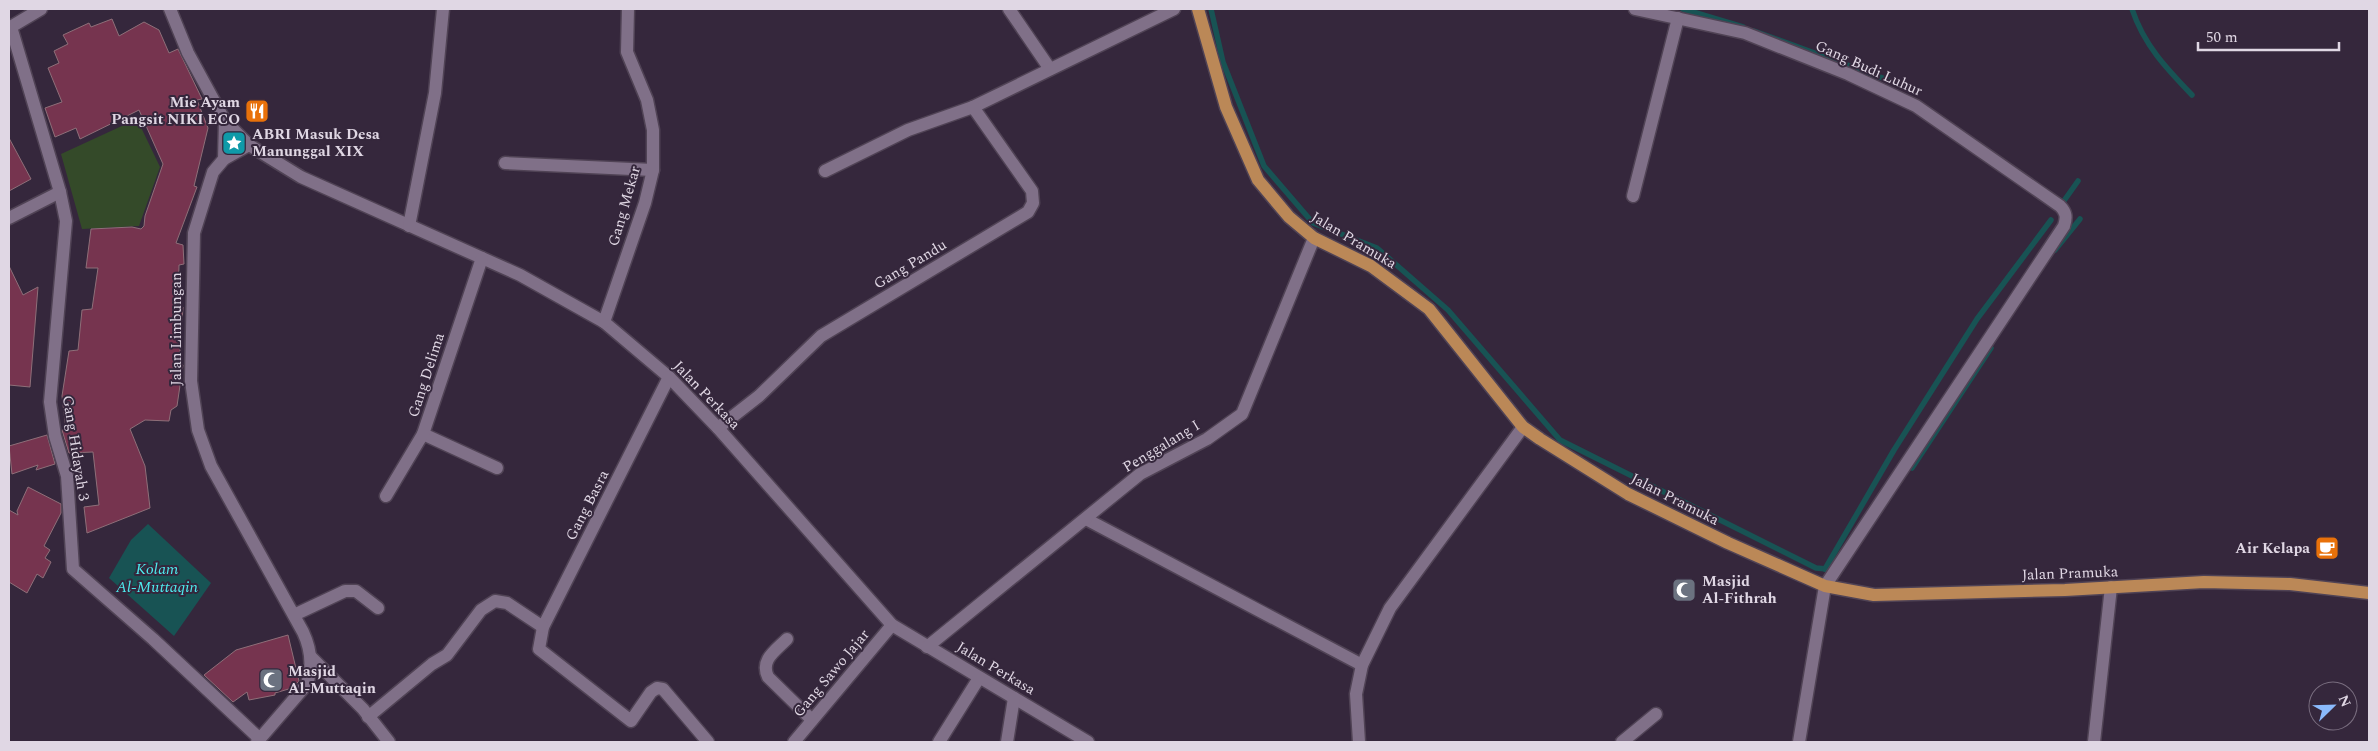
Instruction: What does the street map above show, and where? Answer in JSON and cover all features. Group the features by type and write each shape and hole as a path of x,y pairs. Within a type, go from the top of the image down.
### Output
{"main road":[{"name":"Jalan Pramuka","path":"1198,9 1226,107 1258,180 1289,217 1314,238 1371,266 1429,309 1523,427 1540,440 1628,494 1728,543 1825,586 1874,594 2111,588 2204,582 2290,584 2369,593"}],"street":[{"path":"10,28 39,9"},
{"path":"170,9 188,54 225,121 224,159"},
{"path":"408,226 435,93 443,9"},
{"name":"Gang Mekar","path":"604,322 645,203 653,170 653,130 647,100 628,52 628,9"},
{"path":"1009,9 1050,69"},
{"path":"825,171 908,130 973,107 1174,9"},
{"name":"Gang Budi Luhur","path":"1635,9 1745,32 1848,74 1916,106 2065,211 2067,218 2064,226 1825,586"},
{"path":"1633,196 1678,18"},
{"name":"Gang Hidayah 3","path":"10,28 60,192 66,221 50,402 55,436 67,476 72,569 153,639 258,741"},
{"name":"Gang Pandu","path":"718,428 760,396 821,336 1028,212 1033,202 1032,191 973,107"},
{"name":"Jalan Perkasa","path":"225,121 249,145 301,177 520,275 604,322 669,377 718,428 892,625 1088,742"},
{"path":"224,159 249,145"},
{"name":"Jalan Limbungan","path":"224,159 213,172 194,233 191,381 198,430 211,466 294,615 308,643 311,657 311,674 307,684 258,741"},
{"path":"505,163 653,170"},
{"path":"9,218 60,192"},
{"name":"Penggalang I","path":"927,647 1140,474 1206,439 1242,414 1314,238"},
{"name":"Gang Delima","path":"386,496 423,434 482,258"},
{"name":"Gang Basra","path":"669,377 543,627 539,649 631,721 651,692 657,688 663,689 708,742"},
{"path":"1358,742 1356,694 1362,665 1390,608 1523,427"},
{"path":"423,434 497,468"},
{"path":"1086,519 1362,665"},
{"path":"1799,742 1825,586"},
{"path":"2094,742 2111,588"},
{"path":"294,615 345,591 356,591 378,608"},
{"path":"368,717 432,664 447,656 481,610 495,601 507,604 543,627"},
{"name":"Gang Sawo Jajar","path":"794,742 892,625"},
{"path":"788,640 766,660 764,669 768,677 812,720"},
{"path":"311,657 389,742"},
{"path":"939,742 979,678"},
{"path":"1007,742 1014,698"},
{"path":"1622,742 1656,714"}],"shaded area":[{"path":"137,119 160,167 139,226 82,229 61,154"}],"water":[{"name":"Kolam Al-Muttaqin","path":"148,524 211,583 174,636 109,578 131,540"}],"building":[{"path":"112,19 119,36 144,22 159,30 169,53 178,49 202,99 197,100 208,128 194,186 197,187 176,243 183,245 184,264 179,265 178,307 183,307 179,365 183,365 177,406 171,410 169,421 145,420 130,429 145,466 150,508 87,533 84,507 99,505 93,452 69,453 62,430 66,429 62,396 69,351 78,350 82,310 92,309 98,268 86,268 91,229 132,227 141,229 144,226 145,216 163,164 139,110 80,139 76,128 55,137 45,108 62,102 48,68 59,63 54,51 68,44 63,35 89,23 91,27"},
{"path":"9,138 31,179 9,191"},
{"path":"9,266 23,295 38,287 30,387 9,385"},
{"path":"47,435 55,464 36,470 38,465 12,474 9,446"},
{"path":"28,487 61,504 61,513 44,546 50,550 45,558 51,562 43,578 37,574 27,593 9,582 9,510 18,515 17,511"},
{"name":"Masjid Al-Muttaqin","path":"288,635 299,681 292,688 275,693 275,695 249,700 247,692 233,702 204,675 236,650"}],"waterway":[{"path":"1211,9 1223,62 1264,166 1313,223 1377,248 1448,310 1560,440 1816,568 1827,569"},
{"path":"1683,9 1743,27"},
{"path":"2132,9 2149,45 2192,95"},
{"path":"1754,31 1910,88"},
{"path":"2061,205 2078,181"},
{"path":"2055,250 2080,219"},
{"path":"1825,569 1894,450 1977,319 2051,220"},
{"path":"1912,468 1991,348"}],"place":[{"name":"Mie Ayam Pangsit NIKI ECO","path":"257,111"},
{"name":"ABRI Masuk Desa Manunggal XIX","path":"234,143"},
{"name":"Air Kelapa","path":"2327,548"},
{"name":"Masjid Al-Fithrah","path":"1684,590"},
{"name":"Masjid Al-Muttaqin","path":"271,680"}]}
